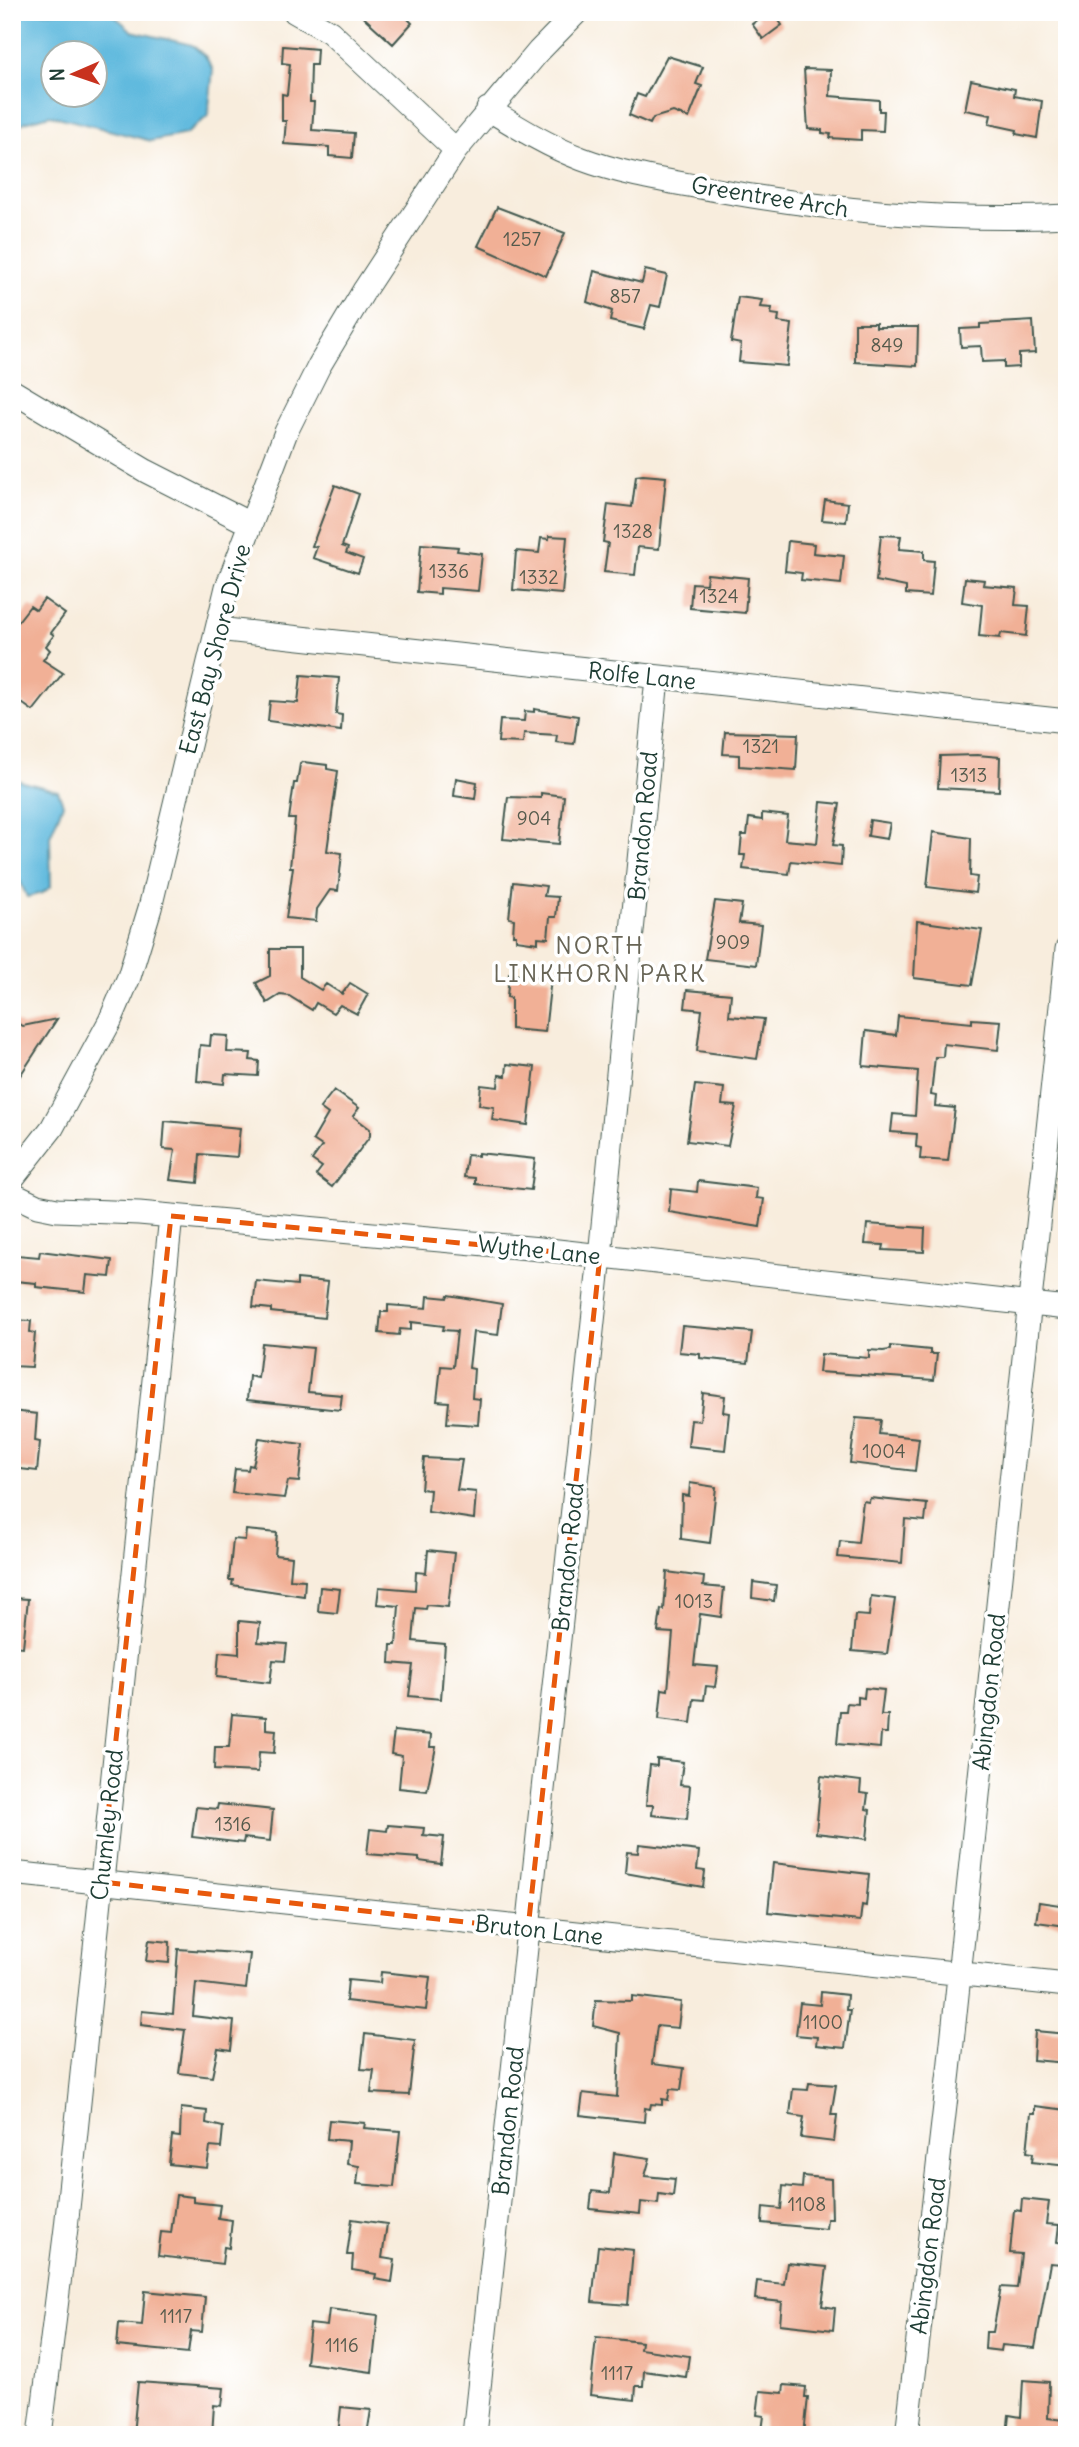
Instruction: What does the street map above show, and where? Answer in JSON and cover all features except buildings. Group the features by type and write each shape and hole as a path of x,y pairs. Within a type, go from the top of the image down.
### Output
{"street":[{"path":"295,12 330,32 456,150"},
{"name":"East Bay Shore Drive","path":"12,1179 52,1128 110,1021 129,977 150,908 228,587 286,432 319,366 456,150 488,109 578,12"},
{"name":"Greentree Arch","path":"488,109 540,141 584,159 656,179 795,204 868,212 957,218 1067,216"},
{"path":"12,391 146,471 250,524"},
{"name":"Rolfe Lane","path":"218,629 1067,721"},
{"name":"Brandon Road","path":"474,2435 600,1256 657,678"},
{"name":"Abingdon Road","path":"907,2435 959,1974 1067,949"},
{"name":"Wythe Lane","path":"12,1194 37,1206 57,1210 171,1216 600,1256 1067,1308"},
{"name":"Chumley Road","path":"40,2435 66,2228 171,1216"},
{"name":"Bruton Lane","path":"12,1873 1067,1985"}],"highlighted area":[{"path":"171,1216 600,1256 528,1929 101,1882"}],"water":[{"path":"12,12 110,12 132,31 192,45 206,57 213,70 208,116 186,134 151,141 50,115 25,122 12,130"},
{"path":"12,779 58,791 63,804 50,836 51,887 27,897 12,863"}],"district":[{"name":"NORTH LINKHORN PARK","path":"600,960"}]}
